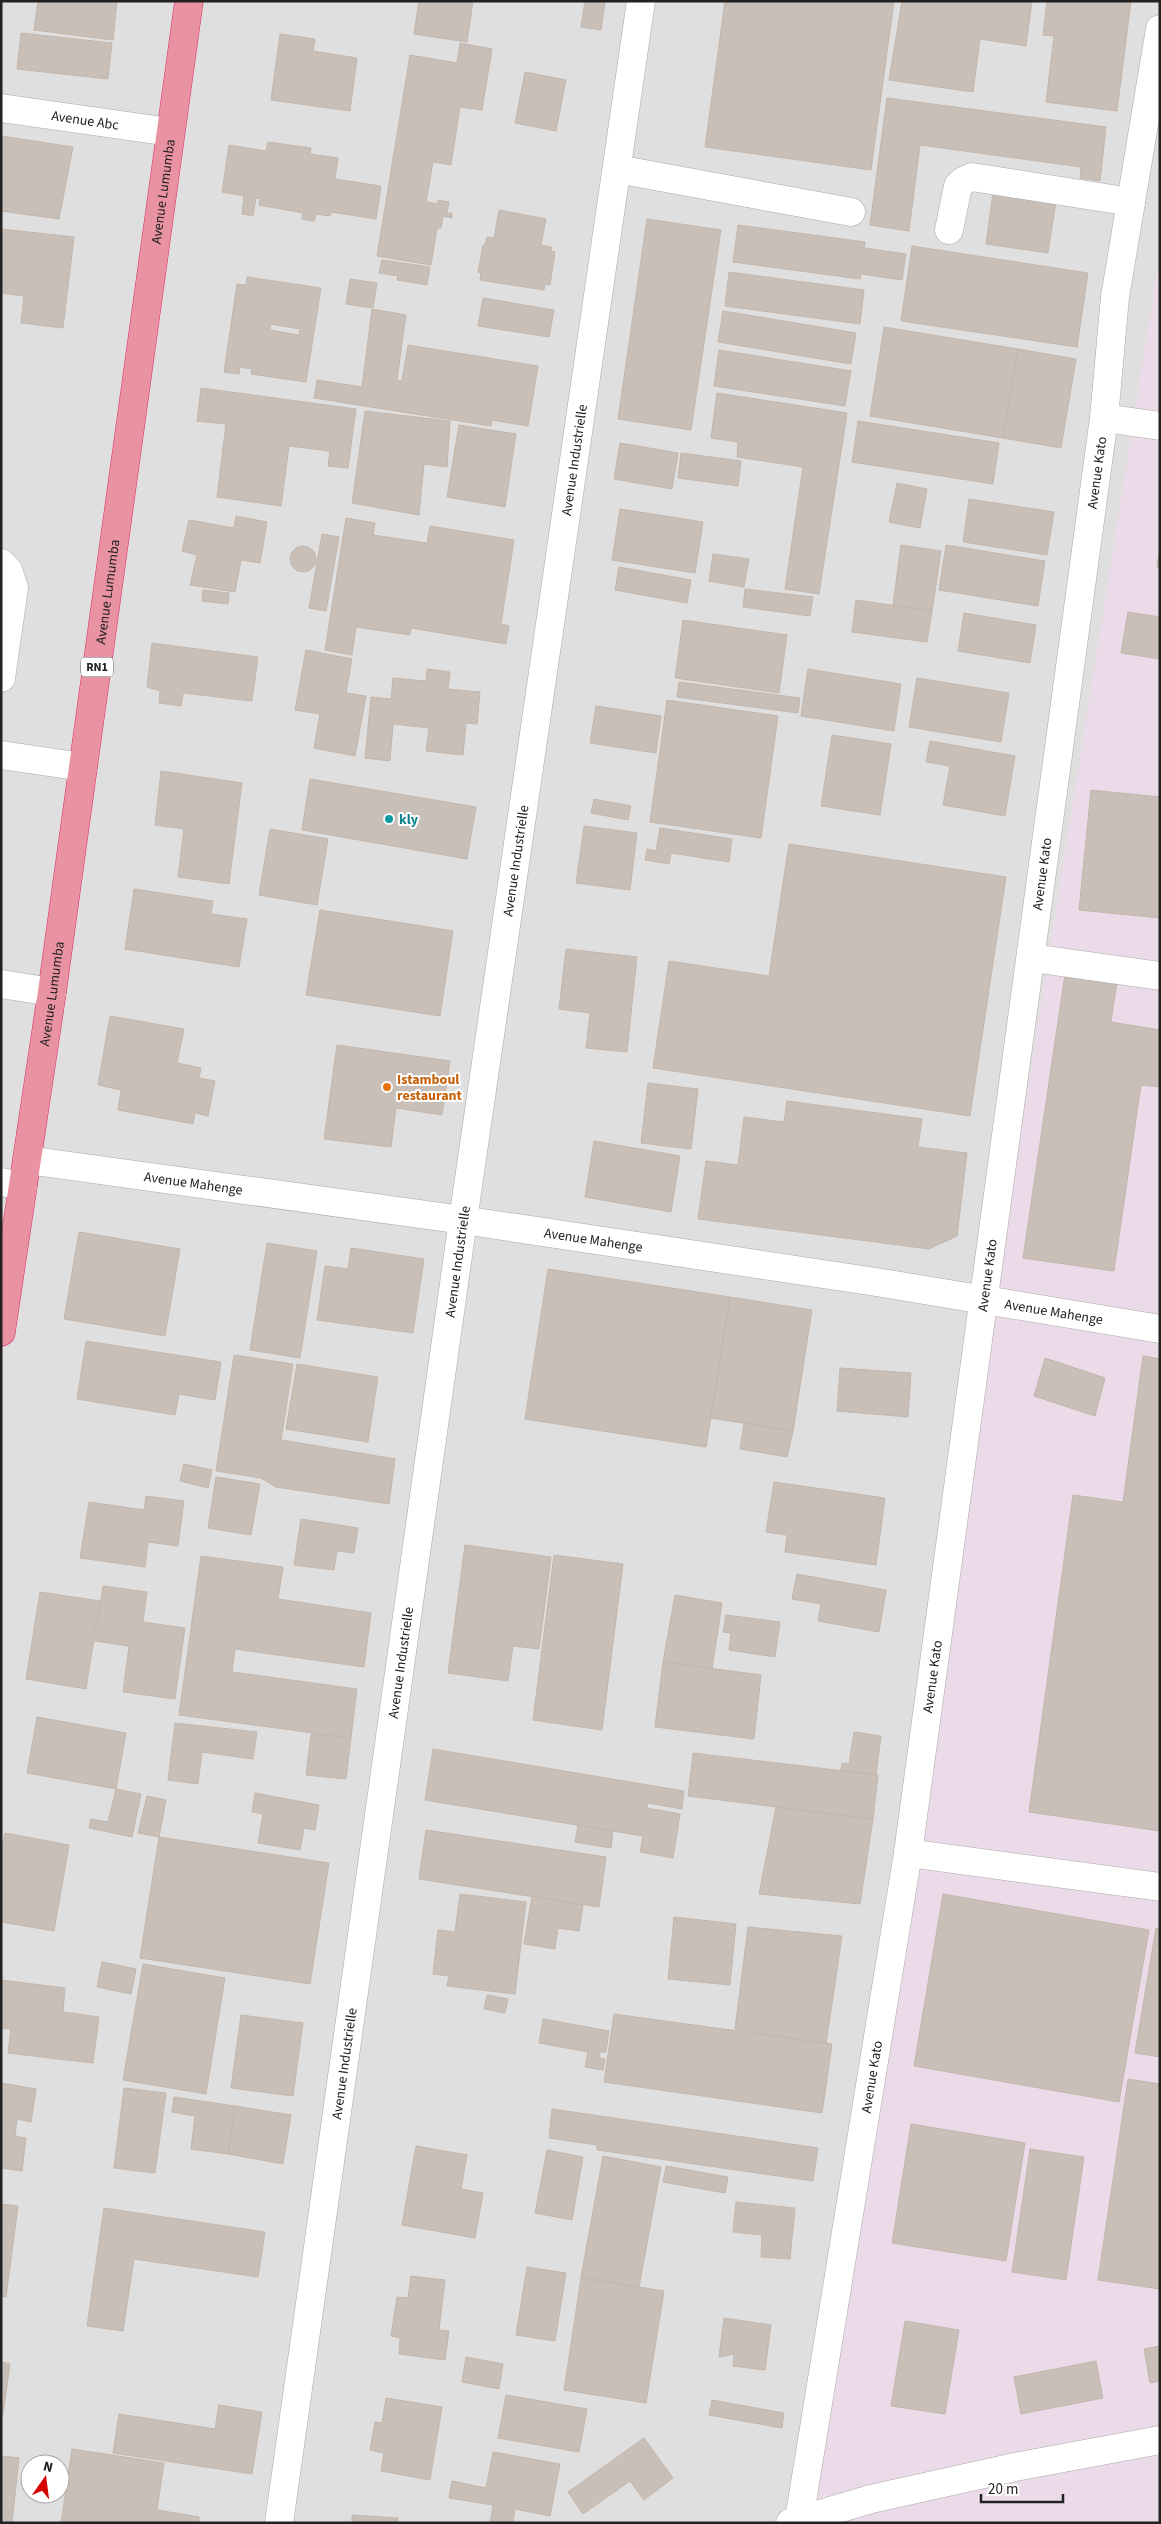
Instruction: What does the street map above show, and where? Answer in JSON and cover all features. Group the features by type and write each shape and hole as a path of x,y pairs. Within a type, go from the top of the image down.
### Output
{"highway":[{"name":"Avenue Lumumba","path":"1,1332 17,1176 52,992 189,1"}],"street":[{"name":"Avenue Industrielle","path":"280,2523 463,1220 641,1"},
{"name":"Avenue Kato","path":"794,2521 908,1853 1032,958 1104,418 1115,297 1160,29"},
{"name":"Avenue Abc","path":"1,108 170,132"},
{"path":"617,168 851,212"},
{"path":"948,230 958,186 963,181 972,177 1131,202"},
{"path":"1104,418 1160,426"},
{"path":"1,563 8,570 14,588 1,678"},
{"path":"1,755 83,767"},
{"path":"1032,958 1160,976"},
{"path":"1,984 52,992"},
{"name":"Avenue Mahenge","path":"17,1176 463,1220 876,1282 1160,1329"},
{"path":"908,1853 1160,1887"},
{"path":"794,2521 871,2499 1015,2467 1160,2440"}],"shaded area":[{"path":"1,1 1160,1 1160,2523 1,2523"},
{"path":"1160,252 1160,2523 801,2523"}],"building":[{"path":"38,1 117,1 113,40 34,30"},
{"path":"419,1 473,1 467,42 414,34"},
{"path":"585,1 605,1 601,30 581,27"},
{"path":"725,1 894,1 871,170 705,147"},
{"path":"902,1 1032,1 1026,46 980,39 973,92 889,80"},
{"path":"1047,1 1131,1 1117,111 1046,102 1054,36 1043,35"},
{"path":"21,33 112,43 108,79 17,69"},
{"path":"280,34 315,39 313,51 357,58 350,111 271,100"},
{"path":"460,43 492,49 482,110 460,107 451,165 433,162 426,202 438,204 438,200 449,202 447,213 452,213 452,218 443,216 441,228 437,228 431,265 377,256 410,55 457,63"},
{"path":"525,72 566,80 556,131 515,123"},
{"path":"887,98 1106,127 1100,181 1080,178 1081,167 920,145 909,231 870,225"},
{"path":"1,136 73,147 59,219 1,211"},
{"path":"268,142 311,148 310,154 338,158 335,179 381,186 376,219 331,212 330,216 316,214 314,221 302,219 303,213 259,205 260,199 256,198 253,216 242,214 244,196 222,192 229,145 266,151"},
{"path":"993,192 1056,201 1048,253 986,244"},
{"path":"499,210 546,219 541,245 551,247 551,251 555,252 550,285 545,284 544,290 480,280 481,273 478,272 483,245 485,245 487,237 494,238"},
{"path":"647,219 721,230 691,430 618,419"},
{"path":"738,225 865,242 864,248 906,254 902,280 861,274 860,279 733,262"},
{"path":"1,229 74,237 63,328 21,323 24,296 1,293"},
{"path":"912,246 1088,273 1077,347 901,321"},
{"path":"382,260 430,267 427,285 397,280 398,276 379,273"},
{"path":"729,272 864,290 860,324 725,306"},
{"path":"247,277 321,288 306,382 251,374 252,369 240,367 239,374 224,372 237,284 246,285","holes":["271,324 300,329 299,335 270,330"]},
{"path":"350,279 377,283 373,308 346,304"},
{"path":"483,298 554,310 549,337 478,326"},
{"path":"372,309 406,315 397,380 402,381 408,345 538,366 528,426 492,420 491,426 314,398 317,380 362,387"},
{"path":"723,311 856,333 851,364 718,342"},
{"path":"884,327 1018,349 1003,438 870,416"},
{"path":"1018,349 1076,359 1061,448 1003,438"},
{"path":"719,350 851,371 845,406 714,386"},
{"path":"201,388 356,409 348,468 328,466 330,451 289,446 281,506 217,497 226,424 197,421"},
{"path":"717,393 847,413 819,594 785,589 803,467 737,457 738,442 711,438"},
{"path":"365,411 450,421 447,467 424,464 419,515 352,503"},
{"path":"858,421 999,443 993,484 852,462"},
{"path":"459,425 516,434 505,507 447,497"},
{"path":"620,443 678,453 672,489 614,479"},
{"path":"681,453 741,461 738,486 678,478"},
{"path":"897,483 927,489 920,528 889,522"},
{"path":"969,499 1054,512 1047,555 963,542"},
{"path":"620,509 703,522 695,573 612,560"},
{"path":"236,516 267,522 260,563 241,560 235,592 190,585 197,555 182,551 189,520 234,528"},
{"path":"346,518 375,523 373,535 427,543 430,526 514,540 501,624 509,626 506,644 411,628 410,635 356,627 352,655 325,650"},
{"path":"322,534 339,537 326,611 309,608"},
{"path":"901,545 941,551 932,611 893,605"},
{"path":"946,545 1045,561 1038,606 939,590"},
{"path":"1160,545 1160,568 1157,567"},
{"path":"303,546 312,550 316,559 312,568 303,572 294,568 290,559 294,550"},
{"path":"713,554 749,559 744,587 709,581"},
{"path":"619,567 691,580 687,603 615,590"},
{"path":"745,589 813,597 810,616 743,607"},
{"path":"203,590 229,593 228,604 202,601"},
{"path":"856,600 932,611 927,642 852,632"},
{"path":"1128,612 1160,617 1160,659 1121,653"},
{"path":"964,613 1036,625 1030,663 958,651"},
{"path":"683,620 787,635 779,693 675,678"},
{"path":"152,643 258,657 252,701 183,693 181,706 159,703 160,691 147,687"},
{"path":"306,650 352,659 346,693 366,696 355,756 314,748 320,714 295,710"},
{"path":"427,669 450,672 448,689 480,692 477,724 466,723 463,755 426,751 429,728 393,724 390,761 365,758 371,697 391,699 393,678 426,681"},
{"path":"808,669 901,684 894,731 801,716"},
{"path":"917,678 1009,693 1001,742 909,727"},
{"path":"679,682 800,698 798,713 677,697"},
{"path":"667,700 778,716 761,838 650,822"},
{"path":"596,706 661,716 656,753 590,743"},
{"path":"832,735 891,744 880,815 821,806"},
{"path":"930,741 1015,756 1005,816 943,805 950,766 926,762"},
{"path":"161,771 242,783 229,884 178,877 184,829 155,825"},
{"name":"kly","path":"310,779 476,807 467,859 302,830"},
{"path":"1091,790 1160,797 1160,918 1079,910"},
{"path":"594,799 631,806 628,820 591,813"},
{"path":"584,826 637,833 630,890 576,883"},
{"path":"660,828 732,839 729,862 671,853 669,864 645,860 647,849 656,851"},
{"path":"270,829 328,839 317,905 259,895"},
{"path":"789,844 1006,877 970,1116 653,1068 669,961 769,976"},
{"path":"134,889 213,901 211,914 247,919 239,967 125,949"},
{"path":"320,910 453,931 440,1016 306,995"},
{"path":"566,949 637,957 627,1052 586,1048 590,1013 559,1009"},
{"path":"1065,974 1117,982 1111,1022 1160,1030 1160,1087 1141,1085 1114,1271 1023,1258"},
{"path":"110,1016 184,1029 177,1063 201,1068 199,1078 215,1081 208,1116 195,1113 193,1124 118,1110 121,1090 98,1085"},
{"path":"337,1045 450,1061 442,1115 396,1108 391,1147 324,1139"},
{"path":"648,1083 698,1089 691,1149 641,1143"},
{"path":"787,1101 922,1119 918,1147 967,1153 957,1236 929,1249 698,1219 706,1161 738,1165 744,1117 784,1122"},
{"path":"594,1141 680,1156 671,1212 585,1197"},
{"path":"79,1232 180,1249 165,1336 64,1319"},
{"path":"267,1243 317,1251 300,1358 250,1350"},
{"path":"351,1248 424,1259 413,1333 317,1320 325,1266 348,1269"},
{"path":"548,1269 730,1297 706,1447 525,1419"},
{"path":"730,1297 812,1310 793,1431 711,1418"},
{"path":"86,1341 221,1362 215,1400 179,1394 175,1415 77,1399"},
{"path":"234,1355 293,1364 281,1440 395,1459 389,1504 276,1487 261,1478 216,1471"},
{"path":"1143,1356 1160,1359 1160,1831 1029,1812 1073,1495 1123,1502"},
{"path":"1045,1358 1105,1378 1095,1416 1034,1396"},
{"path":"297,1364 378,1377 368,1442 286,1429"},
{"path":"840,1368 911,1373 908,1417 837,1411"},
{"path":"744,1423 793,1431 787,1457 740,1449"},
{"path":"184,1464 212,1470 208,1488 180,1481"},
{"path":"216,1477 260,1484 251,1535 208,1528"},
{"path":"774,1482 885,1498 876,1565 785,1552 787,1535 766,1532"},
{"path":"146,1496 184,1501 178,1546 148,1542 145,1567 80,1558 89,1502 144,1510"},
{"path":"301,1519 358,1528 354,1553 337,1551 334,1570 294,1565"},
{"path":"465,1545 551,1557 539,1649 513,1646 508,1681 448,1673"},
{"path":"554,1555 623,1564 602,1730 533,1720"},
{"path":"201,1556 283,1567 278,1599 371,1613 364,1667 235,1649 232,1672 357,1689 351,1738 179,1715"},
{"path":"797,1574 886,1590 879,1632 818,1621 821,1604 792,1599"},
{"path":"103,1586 147,1592 143,1622 185,1628 175,1699 123,1692 129,1646 95,1641"},
{"path":"40,1592 100,1601 86,1689 26,1679"},
{"path":"675,1595 722,1603 712,1669 663,1662"},
{"path":"726,1615 780,1622 775,1657 729,1650 731,1633 723,1632"},
{"path":"663,1662 761,1675 754,1739 655,1727"},
{"path":"37,1717 126,1733 116,1789 27,1773"},
{"path":"175,1723 257,1732 253,1759 202,1752 198,1784 168,1780"},
{"path":"854,1732 881,1736 876,1775 841,1770 842,1763 849,1764"},
{"path":"311,1734 351,1738 346,1779 306,1775"},
{"path":"433,1749 684,1791 682,1809 648,1803 647,1808 680,1814 673,1858 640,1852 643,1836 425,1800"},
{"path":"693,1753 878,1775 873,1819 688,1796"},
{"path":"116,1789 141,1794 132,1837 89,1828 91,1819 108,1822"},
{"path":"255,1793 319,1805 315,1830 304,1828 300,1850 258,1843 263,1814 252,1812"},
{"path":"147,1796 166,1800 159,1837 138,1833"},
{"path":"776,1807 873,1819 860,1904 759,1894"},
{"path":"578,1825 613,1831 611,1848 575,1842"},
{"path":"426,1830 606,1857 599,1907 419,1879"},
{"path":"5,1833 69,1845 54,1931 1,1922 1,1851"},
{"path":"159,1837 329,1863 310,1984 140,1958"},
{"path":"460,1894 526,1902 515,1994 447,1986 449,1976 433,1974 438,1930 455,1932"},
{"path":"943,1894 1149,1930 1119,2102 914,2066"},
{"path":"532,1896 583,1905 579,1931 558,1928 555,1949 524,1944"},
{"path":"674,1917 736,1924 730,1985 668,1979"},
{"path":"748,1927 842,1936 826,2044 735,2029"},
{"path":"1156,1928 1160,1929 1160,2057 1135,2053"},
{"path":"102,1962 136,1969 131,1994 97,1987"},
{"path":"143,1964 225,1978 206,2094 123,2080"},
{"path":"1,1980 65,1988 63,2012 99,2017 93,2063 8,2053 11,2029 1,2028"},
{"path":"487,1995 508,1999 505,2013 484,2009"},
{"path":"614,2014 832,2044 822,2113 604,2082"},
{"path":"241,2015 303,2023 293,2096 231,2088"},
{"path":"543,2019 609,2031 606,2052 600,2052 599,2058 605,2059 603,2070 585,2067 588,2052 539,2043"},
{"path":"1128,2079 1160,2084 1160,2289 1098,2280"},
{"path":"1,2083 36,2089 31,2122 17,2119 15,2136 26,2138 22,2171 1,2168"},
{"path":"124,2088 166,2093 155,2173 114,2168"},
{"path":"174,2097 235,2106 228,2154 191,2149 195,2116 172,2112"},
{"path":"235,2106 291,2115 283,2164 228,2154"},
{"path":"552,2109 818,2148 813,2181 597,2150 597,2145 549,2138"},
{"path":"911,2124 1025,2143 1006,2261 892,2243"},
{"path":"416,2146 467,2155 461,2189 483,2193 475,2238 402,2225"},
{"path":"1030,2149 1084,2157 1066,2280 1012,2272"},
{"path":"547,2150 583,2157 572,2220 535,2213"},
{"path":"603,2156 661,2167 639,2287 581,2277"},
{"path":"666,2166 728,2177 725,2193 663,2182"},
{"path":"736,2202 795,2208 790,2259 761,2257 762,2235 733,2232"},
{"path":"1,2204 18,2206 6,2297 1,2296"},
{"path":"104,2208 265,2232 258,2277 134,2259 123,2331 87,2326"},
{"path":"527,2267 566,2273 555,2341 516,2335"},
{"path":"411,2276 445,2280 439,2330 449,2331 445,2360 399,2354 400,2338 391,2336 397,2297 408,2298"},
{"path":"581,2278 664,2291 646,2403 564,2390"},
{"path":"724,2318 771,2325 765,2370 733,2366 734,2354 719,2357"},
{"path":"905,2321 959,2330 945,2414 891,2406"},
{"path":"1160,2346 1160,2381 1150,2383 1144,2349"},
{"path":"466,2357 503,2364 499,2389 462,2382"},
{"path":"1096,2361 1103,2398 1021,2414 1014,2377"},
{"path":"1,2362 10,2364 3,2415 1,2415"},
{"path":"506,2395 587,2409 579,2452 498,2438"},
{"path":"386,2398 442,2407 430,2480 381,2471 384,2453 370,2450 375,2422 382,2423"},
{"path":"712,2400 784,2413 782,2428 709,2415"},
{"path":"219,2405 262,2412 252,2474 113,2453 119,2414 215,2429"},
{"path":"644,2438 673,2478 644,2500 630,2481 583,2514 568,2492"},
{"path":"72,2449 164,2463 157,2510 199,2517 199,2523 61,2523 64,2504 70,2504 70,2462"},
{"path":"493,2452 560,2464 550,2516 515,2509 513,2523 490,2523 493,2505 449,2498 452,2481 486,2488"},
{"path":"1,2456 19,2458 12,2523 1,2522"},
{"path":"352,2515 398,2518 397,2523 352,2523"}],"place":[{"name":"kly","path":"389,819"},
{"name":"Istamboul restaurant","path":"387,1087"}]}
